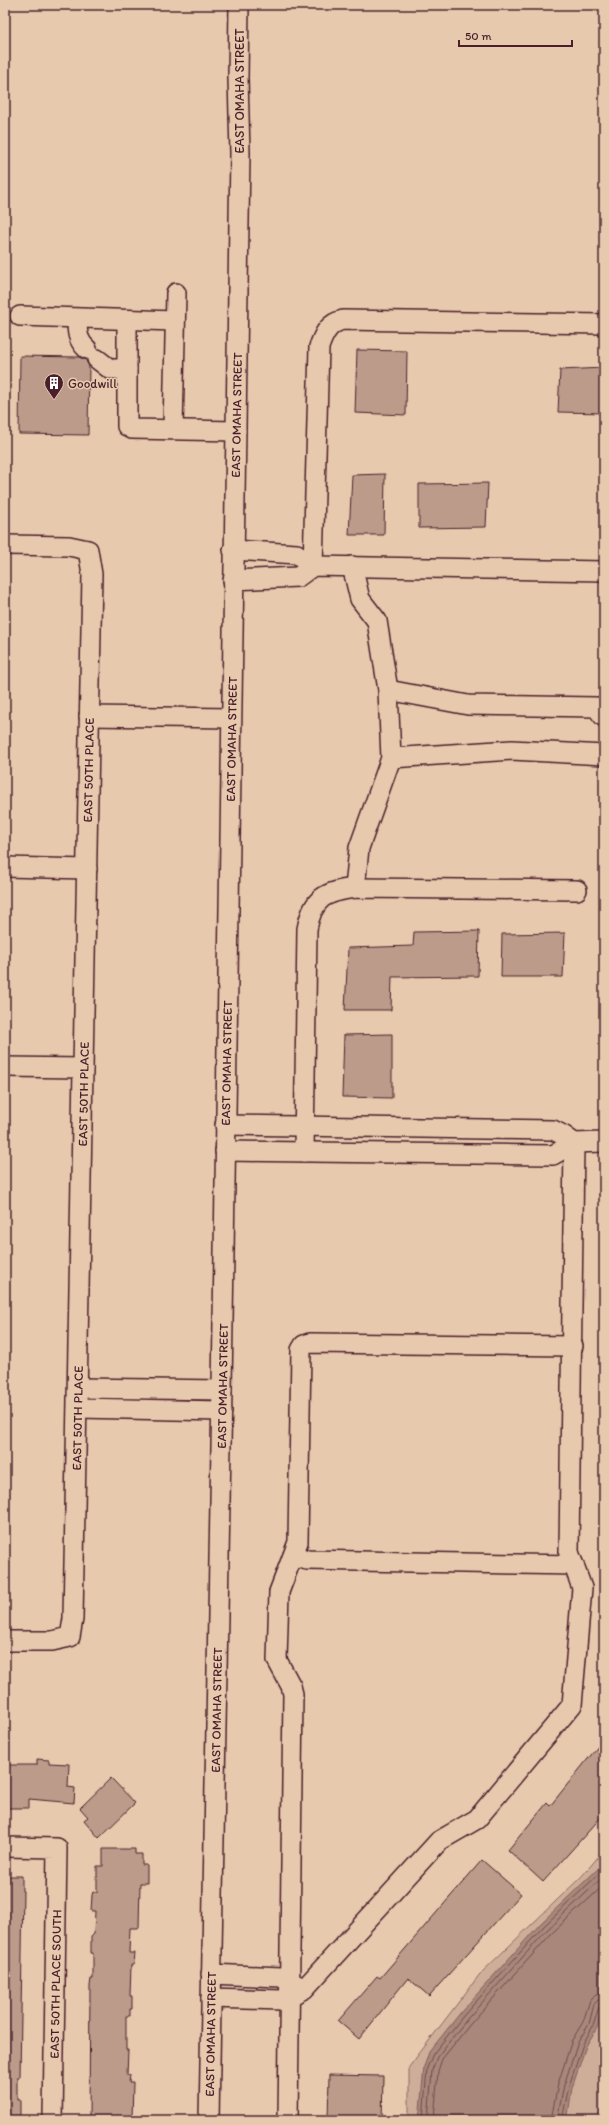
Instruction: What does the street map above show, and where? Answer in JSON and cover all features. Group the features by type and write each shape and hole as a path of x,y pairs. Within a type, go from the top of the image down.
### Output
{"street":[{"name":"EAST OMAHA STREET","path":"209,2120 222,1411 236,431 240,5"},
{"path":"173,429 176,293"},
{"path":"20,316 175,321"},
{"path":"77,319 77,333 81,344 110,369 127,370"},
{"path":"127,320 128,426 132,429 236,431"},
{"path":"313,566 319,347 324,332 336,322 343,320 604,324"},
{"name":"EAST 50TH PLACE","path":"5,545 69,546 88,550 92,574 73,1619 70,1637 52,1642 5,1641"},
{"path":"234,550 298,554 313,566"},
{"path":"265,577 266,552"},
{"path":"233,580 265,577 298,577 313,566 604,571"},
{"path":"352,566 360,599 377,620 388,690 391,758 359,848 356,888"},
{"path":"388,690 468,705 596,707 604,717"},
{"path":"89,716 231,718"},
{"path":"391,758 512,750 604,755"},
{"path":"5,867 87,869"},
{"path":"304,1152 307,928 310,911 322,897 333,891 356,888 577,890"},
{"path":"5,1067 83,1068"},
{"path":"225,1125 304,1128 553,1130 563,1134 574,1143"},
{"path":"225,1151 553,1155 574,1143 604,1142"},
{"path":"211,1998 282,2000 295,1989 439,1841 477,1819 572,1705 582,1588 569,1552 573,1346 574,1143"},
{"path":"288,2120 295,1989 293,1694 292,1686 277,1660 279,1592 298,1542 301,1350 304,1345 310,1343 573,1346"},
{"path":"78,1388 222,1390"},
{"path":"78,1408 222,1411"},
{"path":"293,1556 307,1560 574,1565"},
{"name":"EAST 50TH PLACE SOUTH","path":"5,1847 57,1848 53,2120"},
{"path":"211,1974 281,1977 295,1989"},
{"path":"256,1999 257,1975"}],"shaded area":[{"path":"604,1850 604,2120 409,2120 409,2067 480,1974 582,1876"}],"water":[{"path":"604,1863 604,2001 597,2028 586,2046 572,2088 568,2115 565,2120 419,2120 424,2067 429,2052 461,2012 540,1924"}],"building":[{"path":"357,350 407,351 406,415 355,413"},
{"name":"Goodwill","path":"20,356 79,357 86,360 89,366 88,435 19,434"},
{"path":"604,368 604,413 558,412 560,370"},
{"path":"385,474 384,535 349,535 352,475"},
{"path":"488,483 486,527 419,528 419,484"},
{"path":"479,931 478,976 392,977 391,1010 345,1010 348,948 413,946 414,932"},
{"path":"565,933 563,977 501,977 502,934"},
{"path":"392,1034 392,1098 342,1097 344,1035"},
{"path":"604,1739 604,1814 543,1882 508,1850 547,1803 550,1806"},
{"path":"37,1759 49,1760 49,1763 69,1764 68,1787 75,1788 74,1803 29,1799 29,1808 5,1808 5,1765 37,1765"},
{"path":"111,1778 135,1803 99,1838 84,1820 88,1817 80,1808"},
{"path":"103,1849 135,1849 135,1854 142,1854 142,1865 147,1865 147,1883 140,1883 139,1928 130,1928 129,1953 135,1953 134,1965 131,1965 130,1996 132,1996 132,2009 130,2009 130,2016 126,2016 126,2050 128,2050 127,2075 130,2075 129,2083 133,2083 132,2120 89,2120 90,1986 91,1979 93,1979 93,1953 91,1953 91,1937 94,1934 95,1911 91,1911 92,1895 93,1892 97,1892 97,1866 103,1866"},
{"path":"482,1860 521,1894 429,1996 408,1978 359,2039 338,2021 377,1976 380,1978"},
{"path":"5,1876 22,1876 23,1891 20,2077 17,2077 17,2100 20,2100 20,2116 5,2116"},
{"path":"329,2075 383,2076 382,2120 328,2120"}],"place":[{"name":"Goodwill","path":"54,400"}]}
